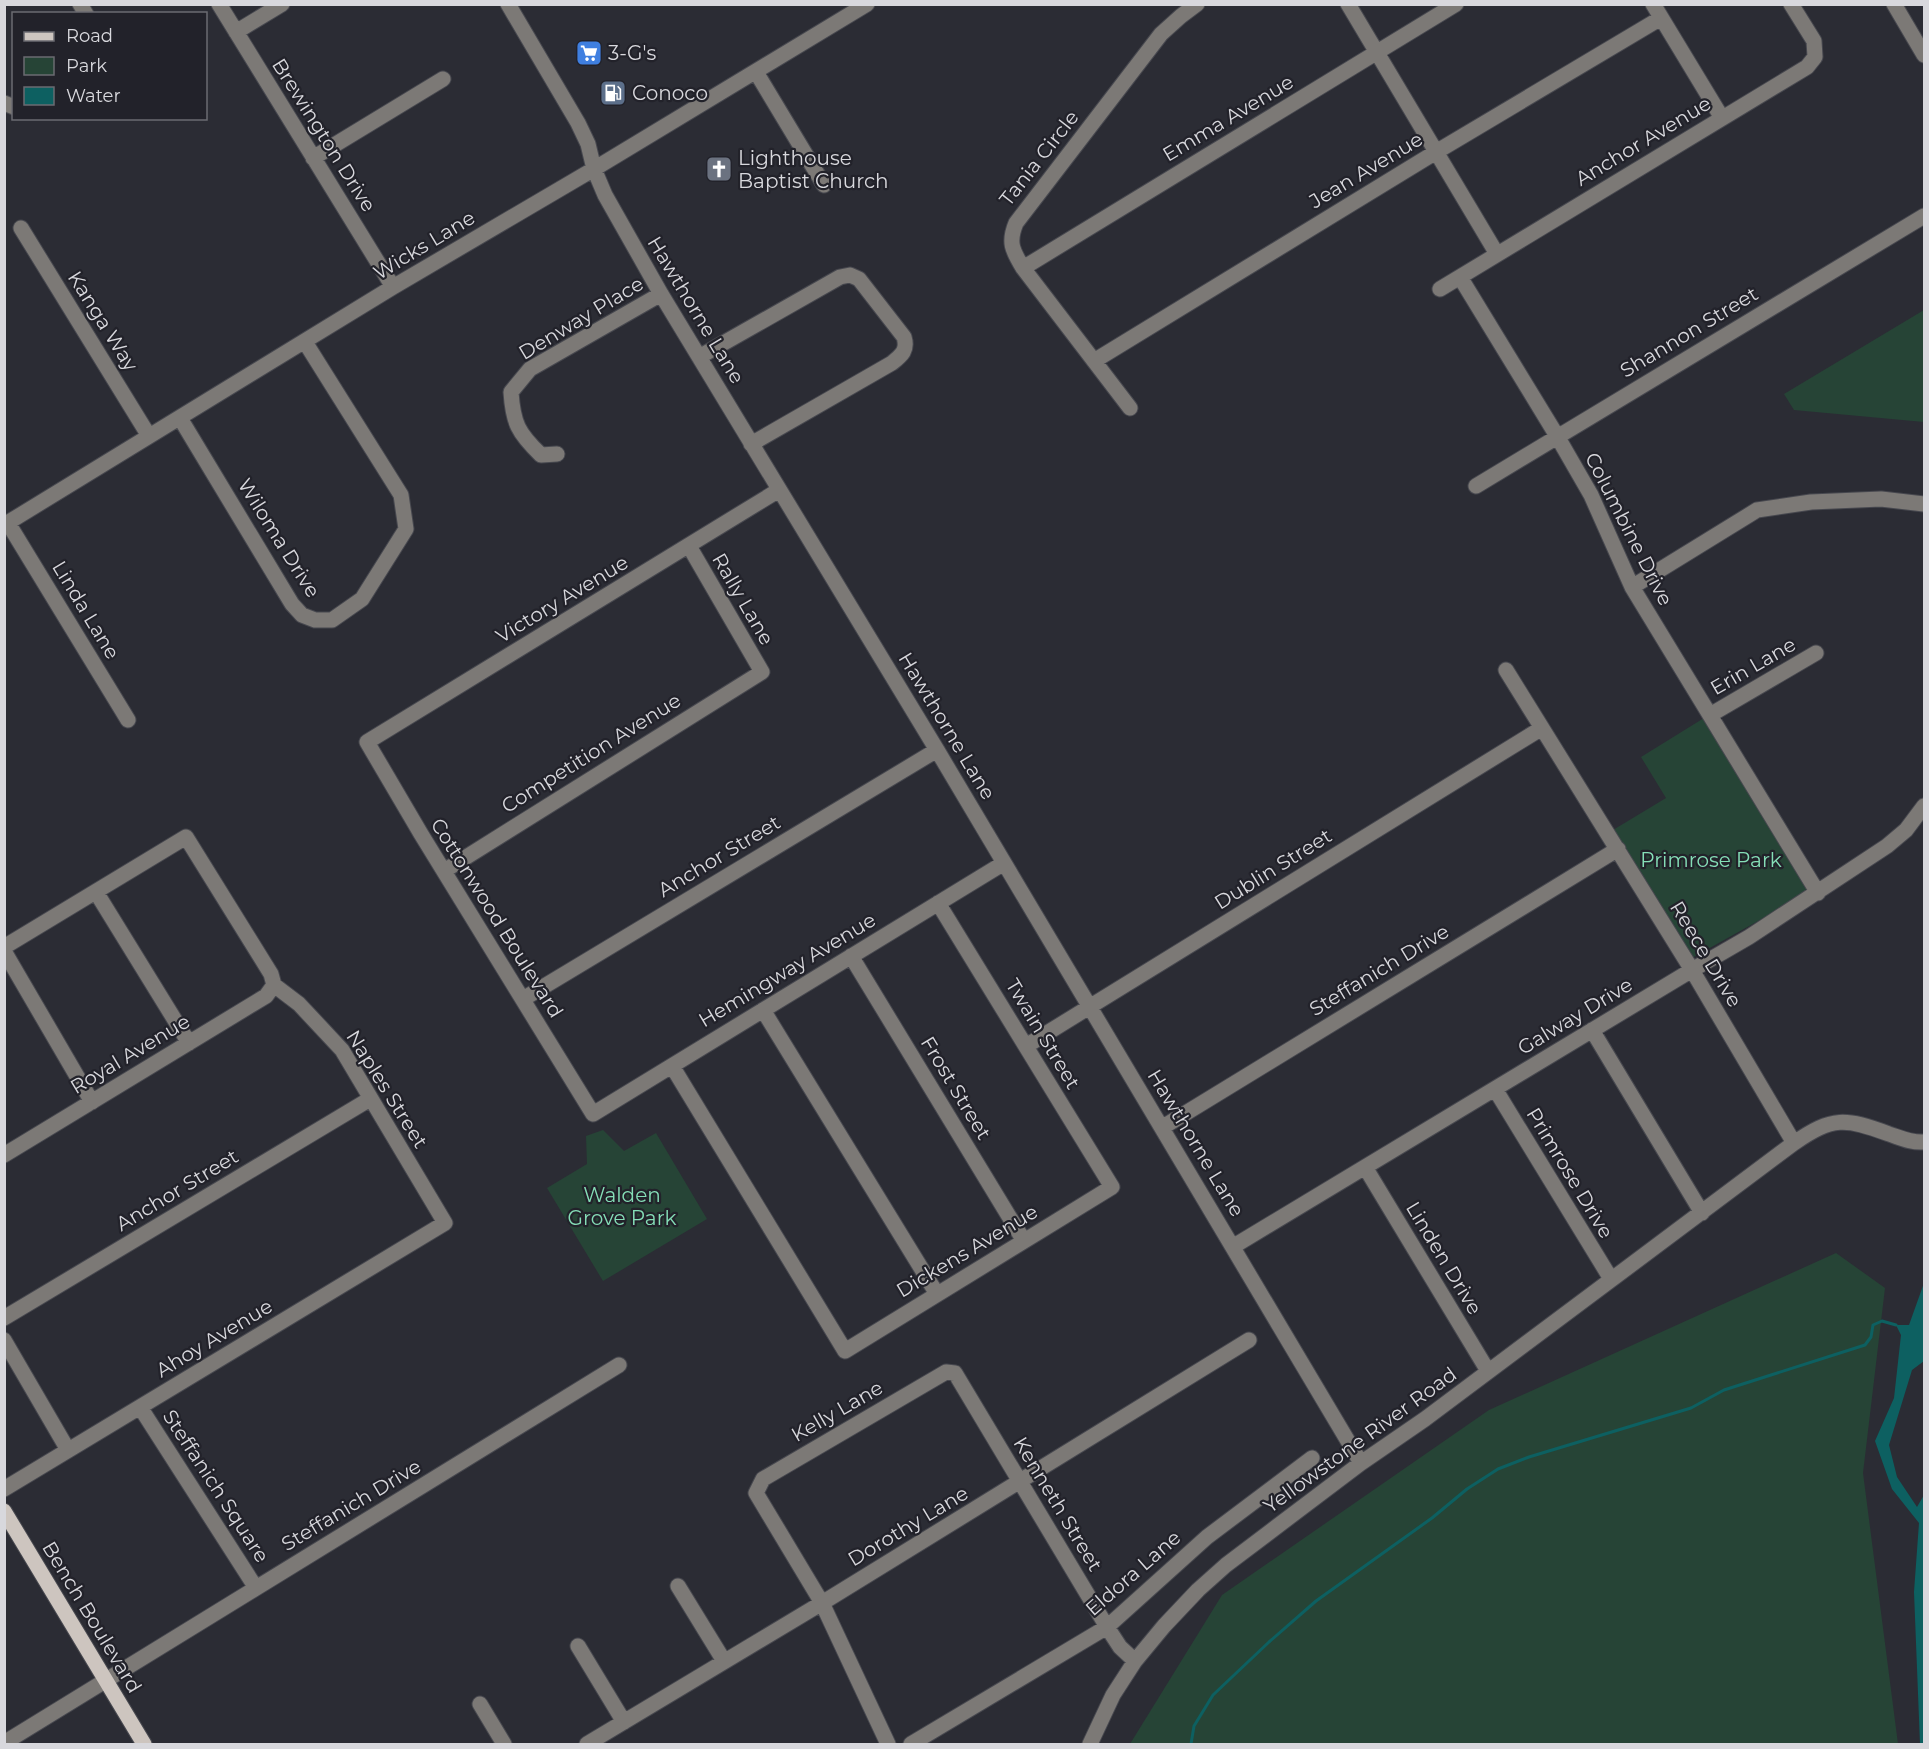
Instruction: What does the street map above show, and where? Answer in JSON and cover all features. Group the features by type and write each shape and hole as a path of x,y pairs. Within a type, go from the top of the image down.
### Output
{"main road":[{"name":"Bench Boulevard","path":"4,1511 144,1744"}],"street":[{"name":"Brewington Drive","path":"219,4 393,287"},
{"path":"236,32 282,4"},
{"name":"Hawthorne Lane","path":"508,4 578,123 588,144 594,170 615,215 661,294 937,750 1361,1463"},
{"name":"Wicks Lane","path":"6,524 393,287 594,170 867,4"},
{"name":"Tania Circle","path":"1130,408 1023,268 1014,253 1010,237 1016,223 1161,34 1197,4"},
{"path":"1348,4 1497,254"},
{"name":"Emma Avenue","path":"1023,268 1456,4"},
{"name":"Anchor Avenue","path":"1440,289 1807,67 1815,57 1814,41 1791,4"},
{"path":"1894,4 1923,49"},
{"path":"1657,11 1722,118"},
{"name":"Jean Avenue","path":"1094,360 1436,152 1657,11"},
{"path":"756,72 824,184"},
{"path":"313,158 443,79"},
{"name":"Shannon Street","path":"1476,486 1924,216"},
{"name":"Kanga Way","path":"21,228 149,436"},
{"path":"699,357 840,277 850,275 859,279 904,337 906,344 904,353 892,363 751,444"},
{"name":"Columbine Drive","path":"1460,277 1557,436 1590,495 1632,586 1818,893"},
{"name":"Denway Place","path":"557,454 541,455 524,438 513,415 511,392 530,369 661,294"},
{"name":"Wiloma Drive","path":"180,418 292,603 302,615 315,620 332,620 362,599 406,529 401,495 305,342"},
{"name":"Victory Avenue","path":"367,742 779,490"},
{"path":"1632,586 1757,510 1811,502 1881,499 1924,504"},
{"name":"Linda Lane","path":"6,524 128,720"},
{"name":"Rally Lane","path":"689,546 762,672"},
{"name":"Erin Lane","path":"1710,715 1816,653"},
{"name":"Reece Drive","path":"1506,670 1692,970 1794,1143"},
{"name":"Competition Avenue","path":"444,871 762,672"},
{"name":"Dublin Street","path":"1026,1046 1542,728"},
{"name":"Cottonwood Boulevard","path":"367,742 593,1114"},
{"name":"Anchor Street","path":"523,999 937,750"},
{"name":"Galway Drive","path":"1234,1246 1749,937 1818,893 1887,846 1906,830 1924,806"},
{"name":"Naples Street","path":"96,892 186,837 271,974 274,985 299,1004 342,1050 445,1223"},
{"name":"Steffanich Drive","path":"1163,1128 1618,849"},
{"name":"Hemingway Avenue","path":"593,1114 1004,863"},
{"path":"92,1102 4,949 96,892 189,1043"},
{"name":"Twain Street","path":"938,903 1112,1187"},
{"name":"Frost Street","path":"851,957 1024,1241"},
{"name":"Royal Avenue","path":"4,1155 266,996 274,985"},
{"path":"763,1010 937,1294"},
{"path":"1592,1030 1702,1213"},
{"name":"Dickens Avenue","path":"672,1066 845,1351 1112,1187"},
{"name":"Primrose Drive","path":"1495,1089 1611,1279"},
{"name":"Anchor Street","path":"4,1318 370,1099"},
{"name":"Yellowstone River Road","path":"1090,1744 1113,1695 1135,1661 1184,1605 1226,1565 1794,1143 1813,1130 1834,1122 1857,1122 1913,1143 1924,1142"},
{"name":"Linden Drive","path":"1365,1167 1488,1371"},
{"name":"Ahoy Avenue","path":"4,1489 445,1223"},
{"path":"4,1340 68,1450"},
{"name":"Dorothy Lane","path":"587,1744 1021,1482 1249,1341"},
{"name":"Steffanich Drive","path":"4,1743 619,1365"},
{"name":"Kenneth Street","path":"945,1372 955,1373 1107,1627 1120,1647 1135,1661"},
{"name":"Kelly Lane","path":"822,1603 756,1492 763,1479 945,1372"},
{"name":"Steffanich Square","path":"140,1407 256,1588"},
{"name":"Eldora Lane","path":"911,1744 1107,1627 1207,1537 1312,1458"},
{"path":"678,1586 724,1661"},
{"path":"822,1603 888,1744"},
{"path":"578,1646 624,1722"},
{"path":"480,1704 504,1744"}],"green space":[{"path":"1924,310 1924,422 1794,410 1784,394"},
{"name":"Primrose Park","path":"1704,718 1812,891 1690,959 1613,830 1666,798 1641,757"},
{"name":"Walden Grove Park","path":"603,1130 624,1151 656,1133 707,1219 603,1281 547,1188 587,1164 586,1136"},
{"path":"1836,1253 1885,1288 1863,1473 1898,1744 1130,1744 1222,1595 1489,1410"}],"water":[{"path":"1924,1283 1924,1361 1912,1370 1889,1445 1897,1477 1917,1507 1924,1495 1924,1744 1920,1744 1914,1592 1919,1523 1892,1489 1875,1441 1894,1398 1901,1335 1896,1325 1909,1325"}],"waterway":[{"path":"1191,1744 1194,1726 1213,1695 1269,1642 1316,1601 1432,1518 1467,1489 1498,1469 1529,1457 1691,1408 1724,1390 1865,1345 1871,1337 1873,1325 1882,1321 1896,1325"}],"place":[{"name":"3-G's","path":"589,53"},
{"name":"Conoco","path":"613,93"},
{"name":"Lighthouse Baptist Church","path":"719,169"}]}
